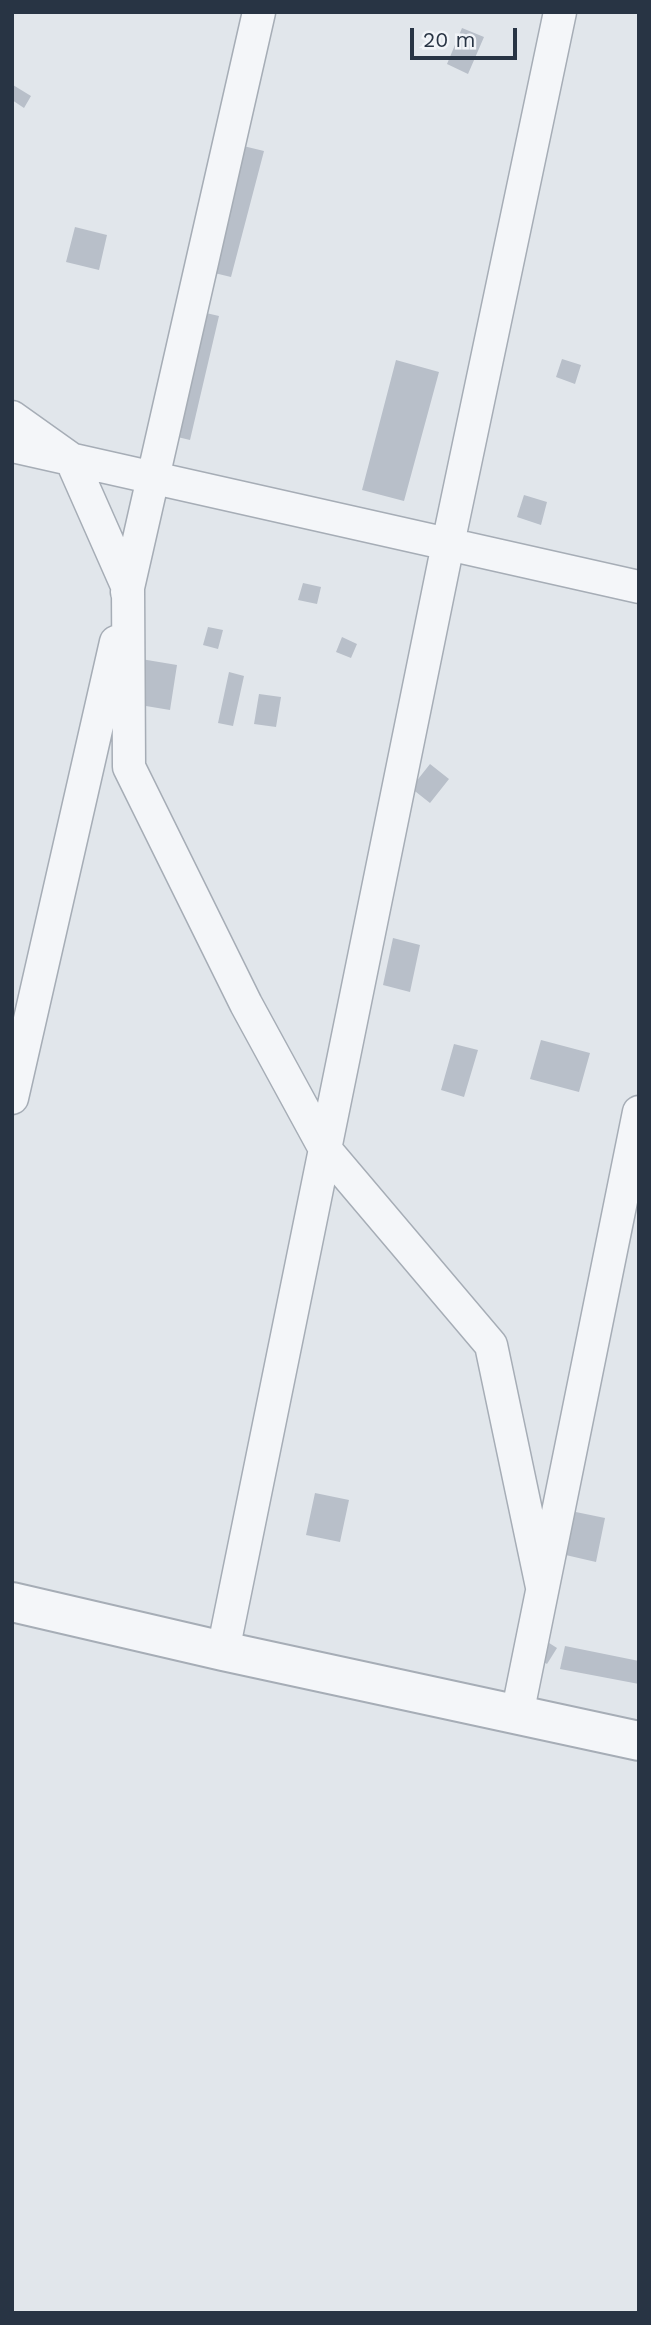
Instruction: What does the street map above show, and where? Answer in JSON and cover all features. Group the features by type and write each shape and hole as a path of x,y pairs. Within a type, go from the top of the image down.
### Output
{"street":[{"path":"12,1098 259,12"},
{"path":"223,1651 448,544 560,12"},
{"path":"12,417 71,459 128,588 129,766 246,1004 325,1149 491,1345 542,1587"},
{"path":"12,446 639,587"},
{"path":"517,1715 542,1587 632,1179 639,1112"},
{"path":"12,1602 223,1651 639,1741"}],"building":[{"path":"462,28 484,37 468,74 447,64"},
{"path":"13,85 31,96 24,108 12,100"},
{"path":"235,144 264,151 231,277 202,270"},
{"path":"75,227 107,235 99,270 66,262"},
{"path":"193,310 219,316 190,440 165,434"},
{"path":"562,359 581,365 575,384 556,377"},
{"path":"396,360 439,372 404,501 362,490"},
{"path":"524,495 547,502 541,525 517,517"},
{"path":"303,583 321,587 317,604 298,600"},
{"path":"208,627 223,630 218,649 203,645"},
{"path":"342,637 357,644 351,658 336,652"},
{"path":"141,659 177,665 170,710 134,704"},
{"path":"229,672 244,676 233,726 218,723"},
{"path":"259,694 281,697 276,727 254,724"},
{"path":"430,764 449,779 430,803 411,788"},
{"path":"393,938 420,945 410,992 383,985"},
{"path":"541,1040 590,1053 579,1092 530,1079"},
{"path":"454,1044 478,1050 464,1097 441,1090"},
{"path":"315,1493 349,1500 340,1542 306,1535"},
{"path":"566,1510 605,1518 596,1562 557,1553"},
{"path":"546,1641 557,1648 547,1664 536,1657"},
{"path":"565,1646 639,1661 639,1684 560,1669"}]}
